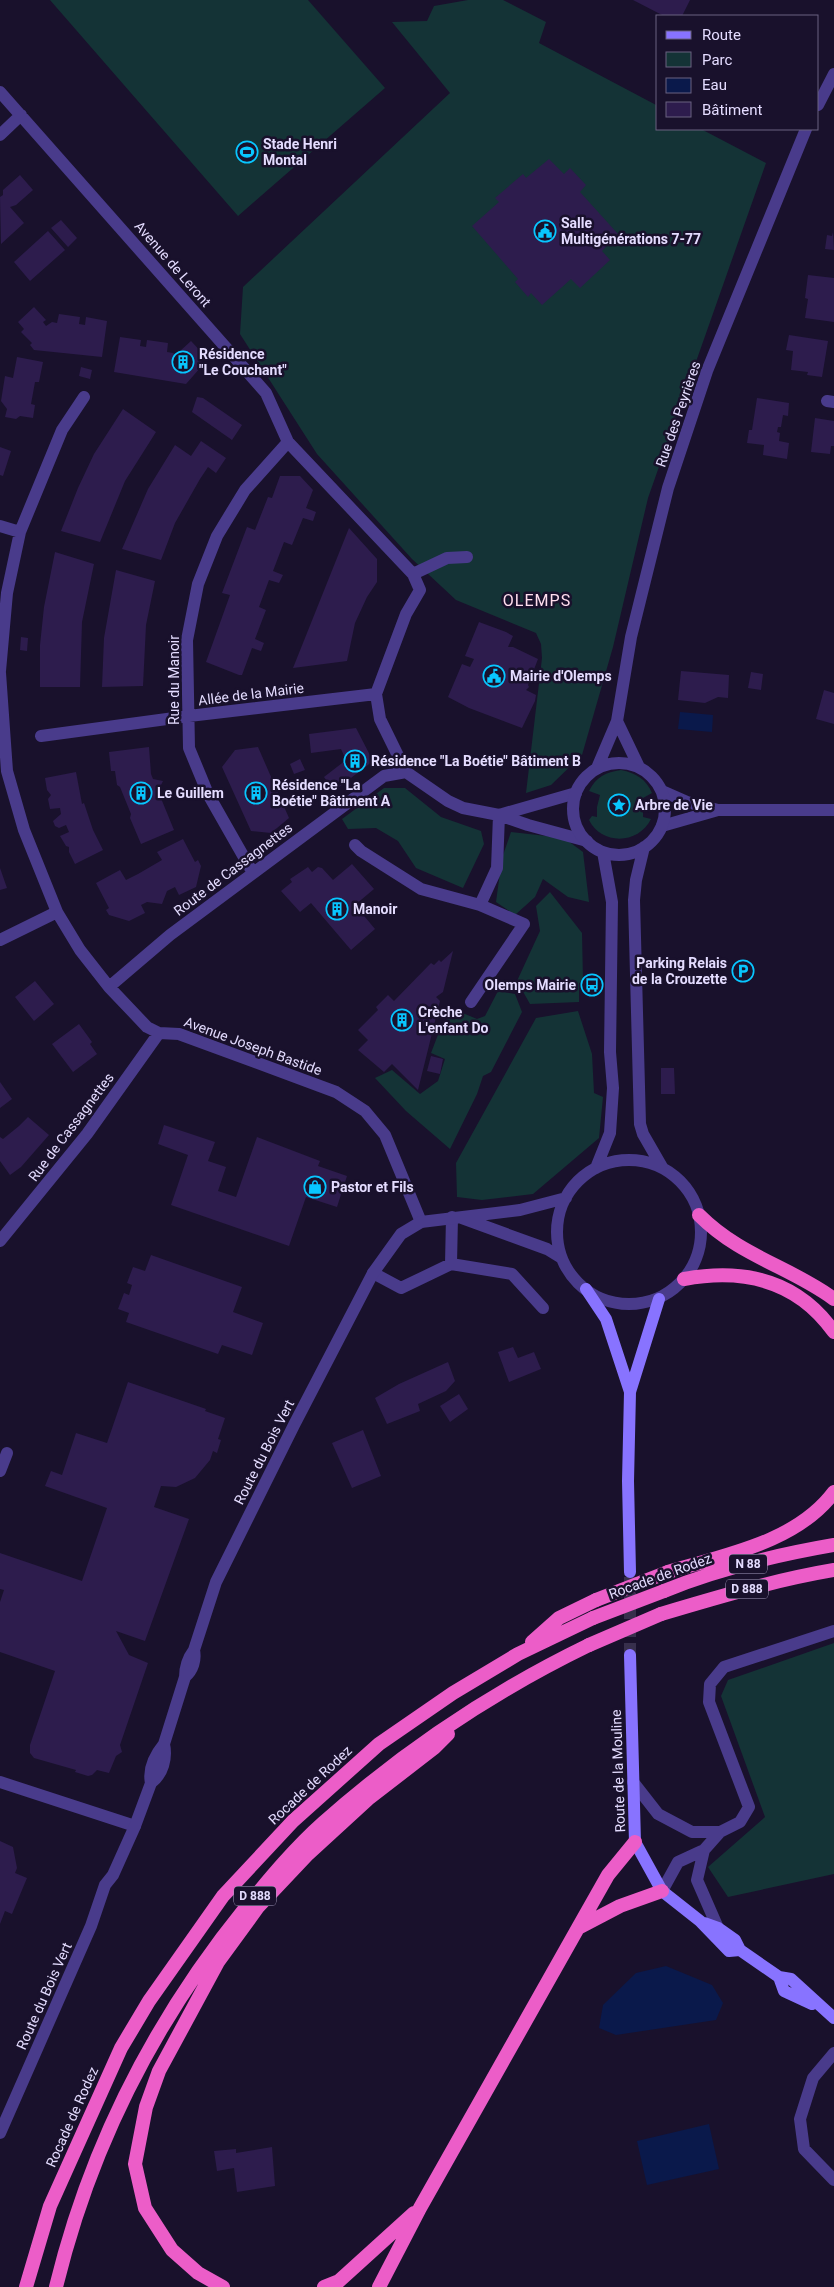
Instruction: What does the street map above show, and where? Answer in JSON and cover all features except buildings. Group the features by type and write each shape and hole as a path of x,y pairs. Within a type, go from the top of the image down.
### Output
{"highway":[{"path":"699,1216 735,1245 819,1288 834,1299"},
{"path":"684,1279 725,1274 764,1280 802,1300 825,1320 834,1332"},
{"path":"518,1654 559,1618 596,1600 668,1572 744,1549 799,1524 818,1510 834,1492"},
{"name":"Rocade de Rodez","path":"26,2287 50,2206 121,2048 149,2001 223,1896 293,1821 379,1744 453,1692 518,1654 593,1618 698,1578 730,1568 834,1545"},
{"name":"D 888","path":"56,2287 79,2207 102,2144 138,2069 178,1999 214,1946 278,1869 322,1824 398,1760 474,1708 520,1680 589,1646 661,1614 733,1592 834,1570"},
{"path":"223,2287 198,2273 172,2250 144,2208 135,2164 146,2107 159,2070 218,1962 258,1907 308,1854 368,1800 434,1748 474,1708"},
{"path":"379,2287 420,2208 608,1875 635,1842"},
{"path":"578,1928 620,1906 662,1891"},
{"path":"324,2287 339,2281 420,2208"}],"main road":[{"path":"586,1289 606,1318 630,1392"},
{"path":"630,1572 628,1481 630,1392 659,1299"},
{"name":"Route de la Mouline","path":"630,1655 635,1842 662,1891 700,1921 729,1951 740,1950"},
{"name":"Route de la Mouline","path":"700,1921 718,1928 735,1940 740,1950 779,1976 784,1991 821,2008 834,2018"}],"street":[{"path":"819,103 832,81"},
{"name":"Avenue de Leront","path":"0,92 266,393 288,442"},
{"path":"0,135 21,115"},
{"name":"Rue des Peyrières","path":"597,768 617,721 631,637 668,488 707,371 806,130"},
{"name":"Avenue Joseph Bastide","path":"84,397 62,430 20,532 7,593 0,672 2,738 7,771 24,830 57,912 80,950 109,987 147,1027 159,1033 179,1034 336,1092 365,1111 385,1135 421,1222"},
{"path":"288,442 413,574 420,590 406,614 376,694 380,719 406,772 448,802 463,808 499,815 587,841"},
{"name":"Rue du Manoir","path":"253,873 208,794 189,748 187,640 198,584 217,536 246,490 288,442"},
{"path":"0,526 20,532"},
{"path":"413,574 447,558 467,557"},
{"name":"Allée de la Mairie","path":"41,736 376,694"},
{"path":"617,721 639,767"},
{"path":"611,763 625,763 639,767 652,777 662,791 665,815 662,826 644,848 631,853 603,852 587,841 579,831 574,819 573,806 576,793 588,774 597,768 611,763"},
{"name":"Route de Cassagnettes","path":"109,987 170,935 384,776 406,772"},
{"path":"662,791 687,802 718,810 834,810"},
{"path":"499,815 576,793"},
{"path":"662,826 718,810"},
{"path":"480,905 497,868 499,815"},
{"path":"355,845 361,851 421,889 480,905 524,924 471,1002"},
{"path":"456,1217 547,1249 560,1257 569,1271 586,1289 604,1300 622,1304 634,1304 659,1299 684,1279 698,1251 701,1228 699,1216 687,1189 662,1167 643,1134 639,1097 634,900 636,880 644,848"},
{"path":"596,1168 610,1133 613,1088 610,1052 612,902 603,852"},
{"path":"0,940 57,912"},
{"name":"Rue de Cassagnettes","path":"1,1237 87,1134 159,1033"},
{"path":"560,1257 557,1231 560,1214 566,1198 579,1181 596,1168 620,1160 644,1162 662,1167"},
{"path":"421,1222 526,1209 566,1198"},
{"path":"451,1264 456,1217"},
{"name":"Route du Bois Vert","path":"0,2133 91,1926 100,1916 114,1882 113,1875 135,1826 151,1783 159,1777 166,1754 164,1744 186,1677 191,1672 196,1657 194,1650 216,1582 294,1425 374,1273 401,1234 421,1222"},
{"path":"374,1273 401,1288 451,1264 512,1274 543,1308"},
{"path":"0,1471 7,1453"},
{"path":"662,1891 678,1862 704,1850 720,1832 740,1822 749,1807 709,1702 710,1684 724,1667 834,1631"},
{"path":"0,1782 135,1826"},
{"path":"633,1782 658,1814 692,1832 720,1832"},
{"path":"704,1850 697,1880 718,1928"},
{"path":"834,2053 813,2078 800,2119 804,2149 834,2180"}],"green space":[{"name":"Stade Henri Montal","path":"50,0 308,0 385,88 238,216"},
{"path":"468,0 503,0 546,22 539,43 656,105 656,130 703,130 766,163 648,498 613,647 582,755 551,785 526,793 542,658 541,644 536,633 456,600 412,559 317,454 240,334 243,287 450,93 392,22 427,21 434,6"},
{"path":"621,770 640,777 652,793 643,798 643,817 651,819 638,833 620,839 602,834 589,820 592,816 597,817 600,795 589,791 602,776"},
{"path":"384,788 405,788 441,817 481,831 484,844 463,888 416,868 398,841 376,828 348,829 342,819"},
{"path":"511,832 564,838 583,852 589,902 568,897 543,879 535,897 515,915 496,902 502,858"},
{"path":"550,892 582,933 583,981 579,983 579,1002 530,1004 517,981 540,931 536,906"},
{"path":"498,991 515,994 522,1012 491,1072 483,1076 477,1094 450,1149 406,1111 375,1078 392,1070 420,1094 438,1081 445,1059 431,1053 439,1032 453,1009 477,1019 485,1016"},
{"path":"578,1011 592,1054 594,1093 603,1097 599,1138 533,1194 482,1200 457,1197 456,1163 536,1018"},
{"path":"834,1643 834,1874 728,1897 708,1867 765,1817 721,1696 728,1680"}],"water":[{"path":"680,712 713,715 712,732 678,729"},
{"path":"666,1966 712,1985 723,2003 716,2020 616,2035 599,2028 603,2005 636,1973"},
{"path":"709,2124 719,2169 647,2185 637,2141"}],"tunnel":[{"path":"630,1577 630,1655"}],"place":[{"name":"Stade Henri Montal","path":"247,152"},
{"name":"Salle Multigénérations 7-77","path":"545,231"},
{"name":"Résidence \"Le Couchant\"","path":"183,362"},
{"name":"Mairie d'Olemps","path":"494,676"},
{"name":"Résidence \"La Boétie\" Bâtiment B","path":"355,761"},
{"name":"Le Guillem","path":"141,793"},
{"name":"Résidence \"La Boétie\" Bâtiment A","path":"256,793"},
{"name":"Arbre de Vie","path":"619,805"},
{"name":"Manoir","path":"337,909"},
{"name":"Parking Relais de la Crouzette","path":"743,971"},
{"name":"Olemps Mairie","path":"592,985"},
{"name":"Crèche L'enfant Do","path":"402,1020"},
{"name":"Pastor et Fils","path":"315,1187"}],"district":[{"name":"OLEMPS","path":"537,600"}]}
